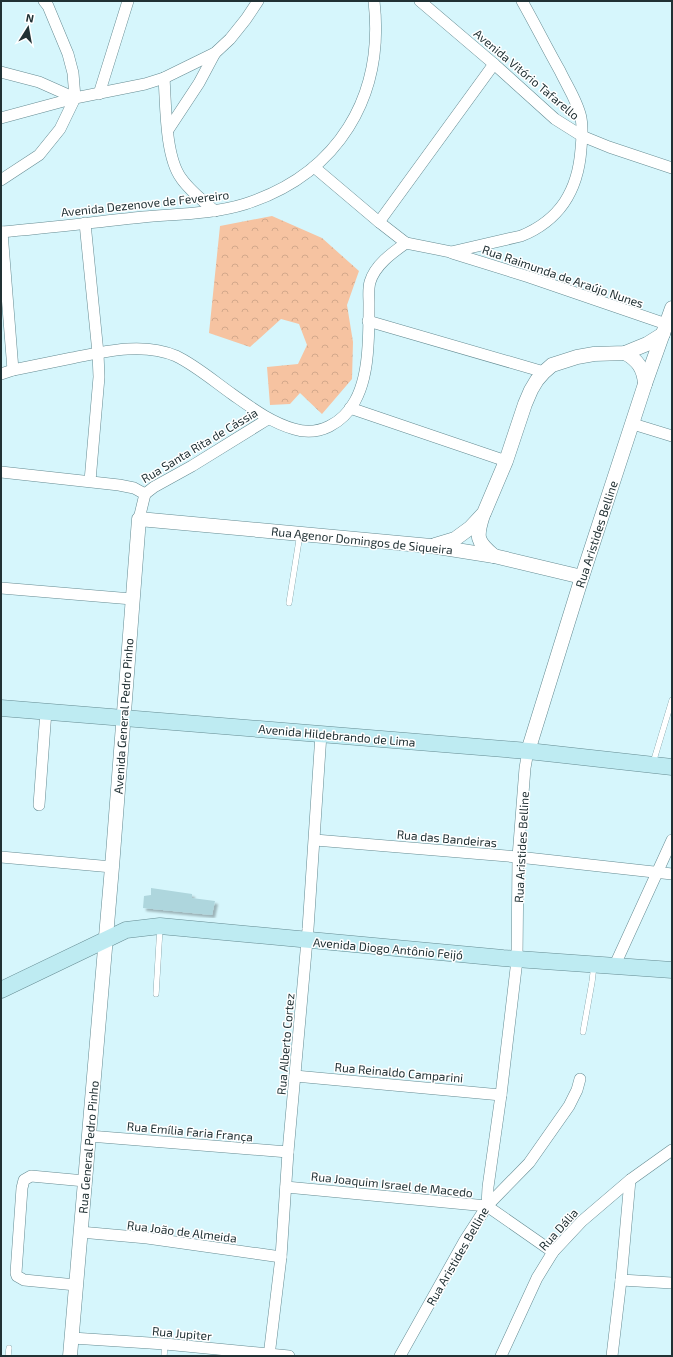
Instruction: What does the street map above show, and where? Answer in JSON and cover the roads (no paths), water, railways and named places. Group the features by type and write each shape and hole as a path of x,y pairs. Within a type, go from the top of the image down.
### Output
{"main road":[{"name":"Avenida Hildebrando de Lima","path":"1,708 528,751 672,767"},
{"name":"Avenida Diogo Antônio Feijó","path":"1,990 126,930 160,926 517,960 672,970"}],"street":[{"path":"1,180 39,155 60,130 75,98 74,73 68,54 48,6 44,1"},
{"path":"99,94 128,1"},
{"path":"1,118 75,98 145,84 164,78 215,52 230,39 258,1"},
{"name":"Avenida Dezenove de Fevereiro","path":"2,232 215,211 244,204 286,186 314,167 326,155 347,131 359,110 365,95 372,68 376,22 374,1"},
{"name":"Avenida Vitório Tafarello","path":"420,1 494,64 555,119 582,136 609,148 672,168"},
{"path":"451,252 521,236 544,225 556,214 568,198 576,181 582,136 581,118 573,97 522,1"},
{"path":"168,130 199,83 215,52"},
{"path":"379,222 494,64"},
{"path":"1,72 39,82 75,98"},
{"path":"164,78 168,130 172,157 176,170 188,187 215,211"},
{"path":"1,374 13,370 98,353 144,348 175,356 183,360 268,419 295,430 311,432 327,428 350,408 359,391 365,368 369,290 374,272 388,257 406,243 314,167"},
{"path":"85,223 99,377 90,481"},
{"path":"2,232 13,370"},
{"name":"Rua Raimunda de Araújo Nunes","path":"406,243 451,252 529,277 667,328"},
{"name":"Rua Aristides Belline","path":"400,1356 465,1240 487,1206 488,1187 501,1095 517,960 518,857 525,768 528,751 582,577 645,384 667,328 672,308"},
{"path":"368,321 544,372"},
{"path":"494,556 482,544 478,534 484,513 506,461 529,394 537,380 552,365 577,357 594,354 625,353 647,344 667,328"},
{"path":"625,353 638,362 642,369 645,384"},
{"path":"350,408 506,461"},
{"name":"Rua Santa Rita de Cássia","path":"1,472 90,481 134,488 146,494 154,487 192,466 268,419"},
{"path":"633,424 672,436"},
{"name":"Avenida General Pedro Pinho","path":"106,939 139,519 146,494"},
{"path":"431,546 455,539 470,528 484,513"},
{"name":"Rua Agenor Domingos de Siqueira","path":"139,519 431,546 494,556 582,577"},
{"path":"1,588 132,600"},
{"path":"39,805 46,711"},
{"name":"Rua Alberto Cortez","path":"270,1355 281,1257 288,1152 307,941 321,734"},
{"name":"Rua das Bandeiras","path":"315,840 518,857 672,874"},
{"path":"614,967 672,840"},
{"path":"1,857 112,867"},
{"name":"Rua General Pedro Pinho","path":"70,1356 106,939"},
{"name":"Rua Reinaldo Camparini","path":"295,1076 501,1095"},
{"path":"487,1206 534,1157 569,1106 577,1090 580,1079"},
{"name":"Rua Emília Faria França","path":"89,1136 288,1152"},
{"name":"Rua Dália","path":"502,1356 538,1278 553,1252 582,1221 630,1180 672,1150"},
{"path":"76,1285 24,1280 17,1276 22,1188 24,1180 31,1176 85,1181"},
{"path":"612,1356 621,1280 630,1180"},
{"name":"Rua Joaquim Israel de Macedo","path":"286,1187 487,1206 553,1252"},
{"name":"Rua João de Almeida","path":"80,1232 147,1238 281,1257"},
{"path":"621,1280 672,1284"},
{"name":"Rua Jupiter","path":"72,1338 165,1344 289,1356"}],"lane":[{"path":"289,603 300,533"},
{"path":"652,765 672,700"},
{"path":"156,994 160,926"},
{"path":"583,1032 594,965"},
{"path":"164,1356 165,1344"},
{"path":"8,1356 9,1348"}]}
